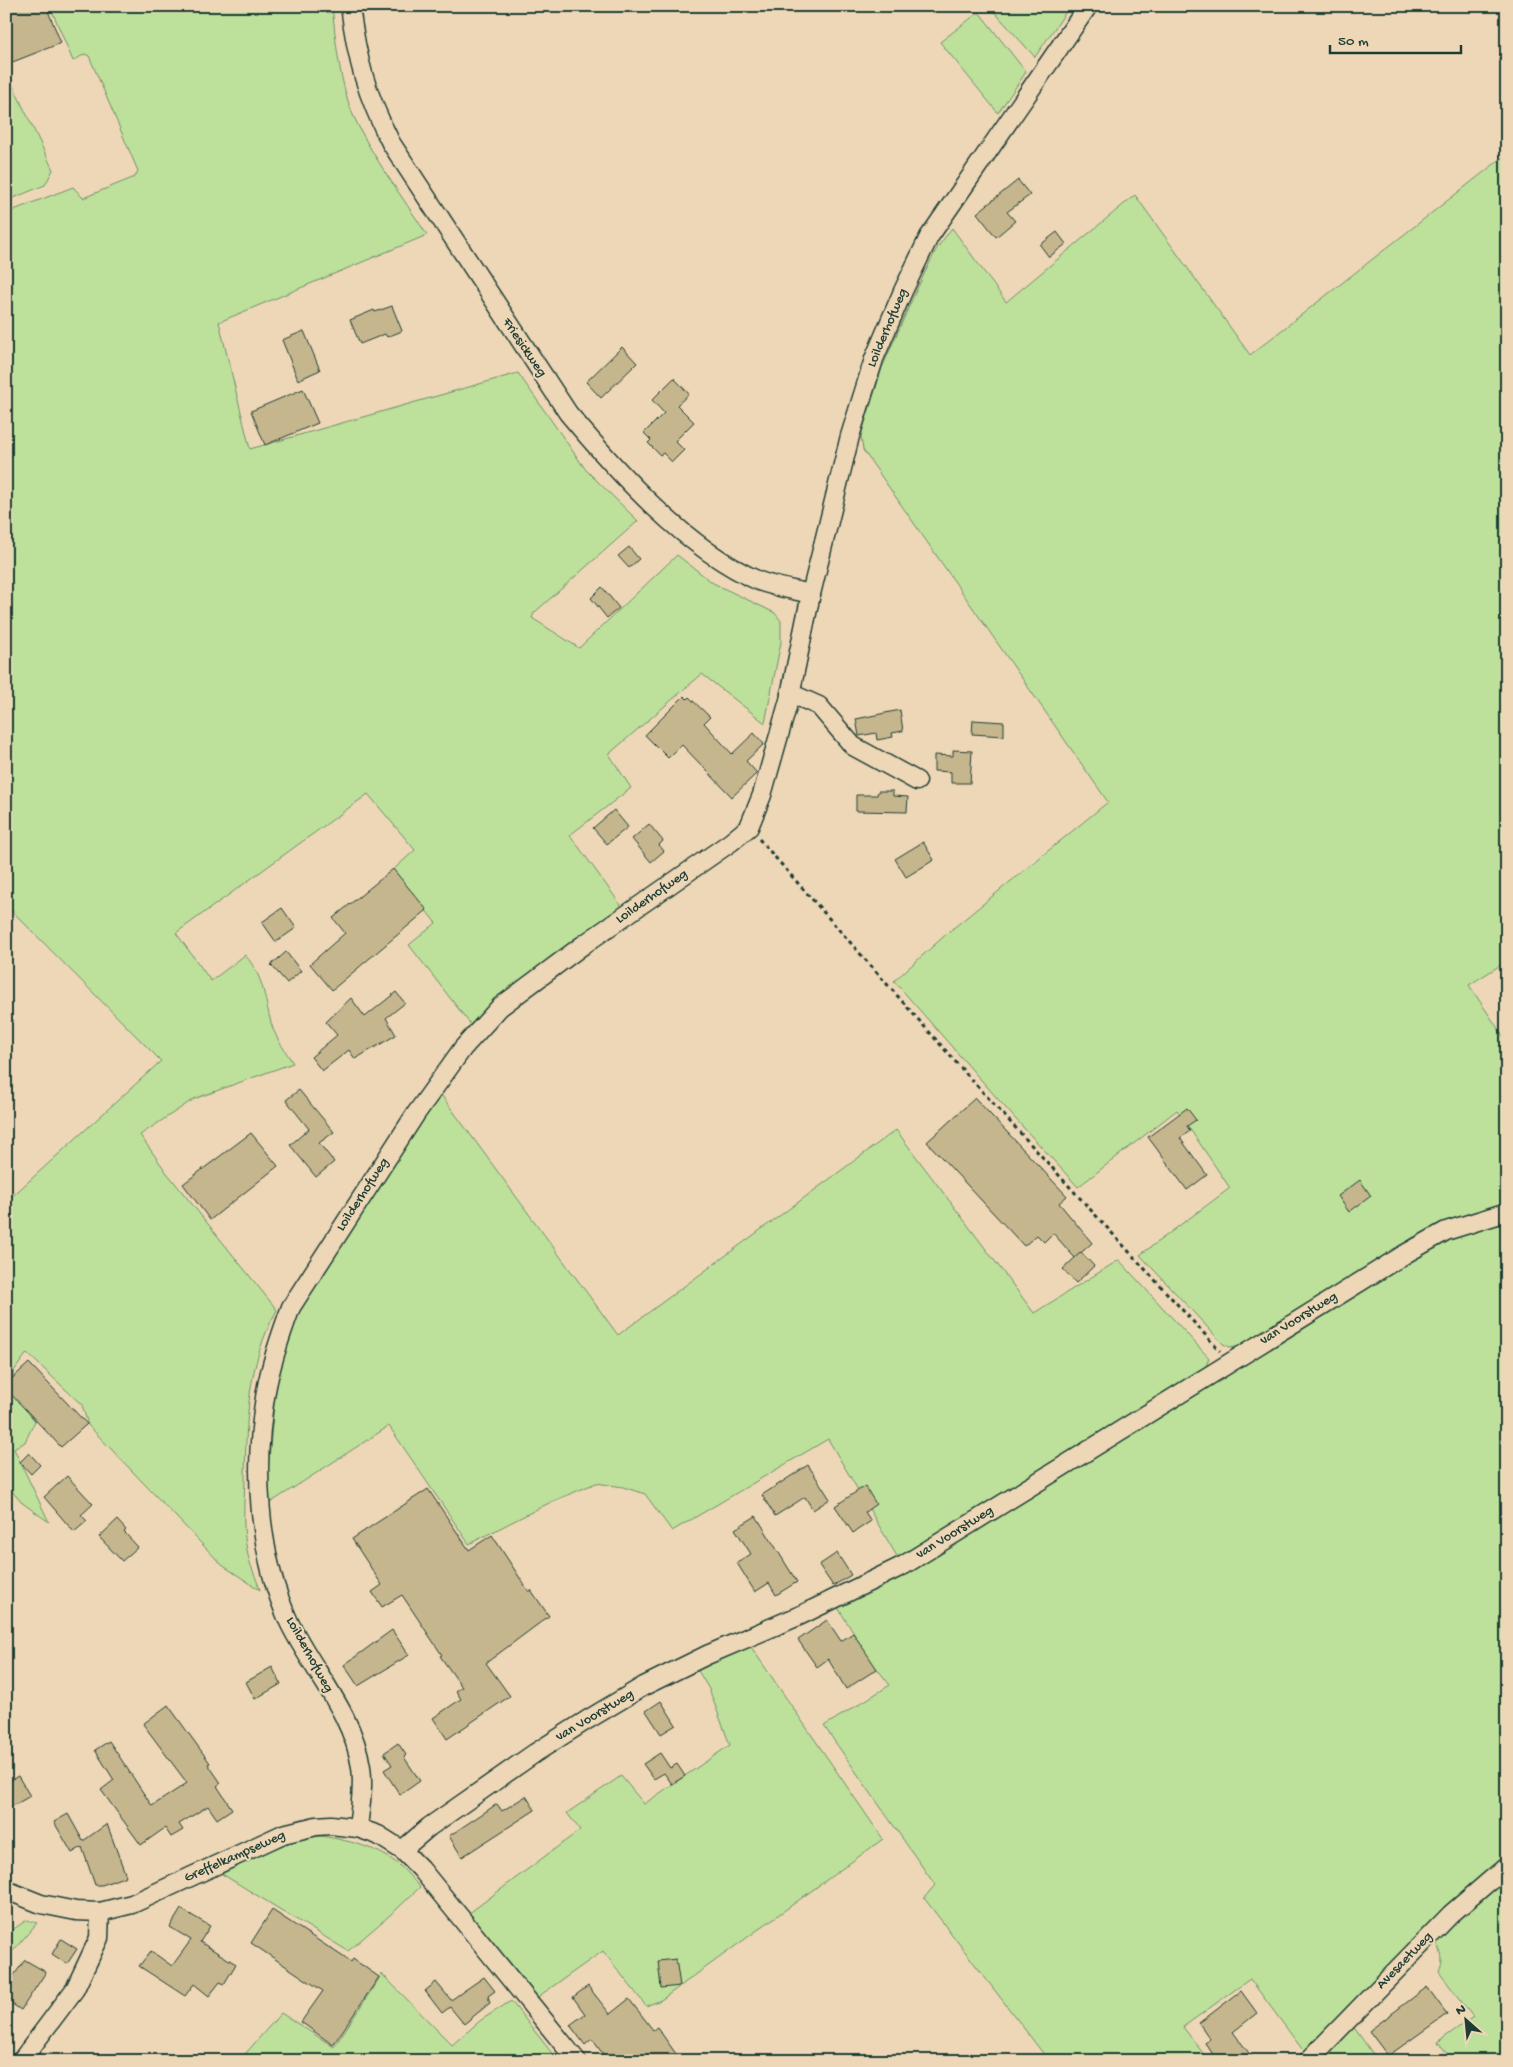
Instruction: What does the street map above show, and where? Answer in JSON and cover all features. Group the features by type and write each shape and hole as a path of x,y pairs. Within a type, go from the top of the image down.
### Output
{"street":[{"name":"Friesickweg","path":"350,6 356,51 367,91 374,110 391,143 568,414 640,493 697,543 760,581 811,594"},
{"name":"Loilderhofweg","path":"358,1828 362,1790 361,1767 356,1749 347,1722 289,1622 273,1578 263,1531 259,1494 266,1390 279,1339 291,1307 415,1115 463,1048 500,1007 583,945 731,842 749,827 762,795 790,693 811,594 850,436 874,359 903,291 929,237 1088,6"},
{"path":"790,693 819,706 852,746 917,781"},
{"name":"van Voorstweg","path":"402,1850 429,1827 535,1753 644,1686 707,1655 801,1615 904,1565 1230,1362 1446,1231 1507,1212"},
{"name":"Greffelkampseweg","path":"6,1890 41,1904 76,1911 100,1912 132,1904 283,1834 316,1826 331,1825 358,1828 378,1835 402,1850 421,1870 577,2061"},
{"name":"Avesaetweg","path":"1308,2061 1451,1914 1507,1866"},
{"path":"21,2061 75,1989 99,1938 100,1912"}],"path":[{"path":"749,827 969,1077 1230,1362"}],"green space":[{"path":"50,6 332,6 341,75 353,115 378,161 427,235 219,322 250,449 518,373 586,470 638,521 534,613 532,618 579,648 677,555 713,583 775,613 781,621 781,642 765,723 702,674 609,754 631,788 570,835 623,908 478,1017 471,1025 409,945 436,923 393,870 415,850 368,794 176,933 211,981 245,955 261,982 273,1029 293,1063 194,1099 140,1135 167,1173 277,1310 259,1351 250,1393 246,1437 244,1533 249,1560 260,1590 222,1565 88,1425 82,1405 27,1353 14,1371 11,1384 21,1403 35,1421 25,1442 14,1449 49,1522 21,1502 6,1484 6,1202 161,1061 6,905 6,213 73,187 83,198 135,177 138,171 89,56 85,54 73,61"},
{"path":"989,6 1070,6 1035,57"},
{"path":"979,12 1026,72 998,113 940,42"},
{"path":"6,71 53,170 45,185 6,201"},
{"path":"1507,154 1507,961 1469,985 1507,1042 1507,1204 1471,1213 1414,1237 1241,1345 1230,1347 1223,1344 1140,1255 1230,1188 1177,1110 1078,1187 894,981 951,930 1108,802 863,450 861,436 882,368 937,248 952,228 1006,302 1135,195 1250,355"},
{"path":"439,1092 618,1335 896,1130 1034,1313 1119,1260 1209,1358 1204,1372 898,1558 828,1439 672,1531 645,1494 623,1487 596,1483 551,1502 469,1544 389,1426 270,1503 267,1480 275,1394 285,1336 322,1273"},
{"path":"1507,1221 1507,1854 1434,1919 1375,1978 1305,2053 1250,1979 1183,2027 1209,2061 1049,2061 924,1898 935,1885 824,1726 890,1685 870,1660 837,1606 1039,1491 1422,1252 1464,1232"},
{"path":"749,1644 883,1839 661,2000 646,2006 603,1951 532,2001 464,1917 580,1830 567,1813 621,1776 644,1804 730,1745 709,1689 697,1669"},
{"path":"321,1836 351,1842 381,1853 398,1864 420,1887 348,1951 222,1874 258,1856 295,1841"},
{"path":"1507,1868 1507,2061 1448,2061 1451,2058 1438,2042 1473,2017 1439,1972 1442,1962 1441,1954 1433,1938"},
{"path":"27,1920 37,1923 6,1959 6,1934"},
{"path":"382,1974 452,2045 481,2020 511,2001 558,2061 239,2061 281,2013 334,2047"},
{"path":"1350,2022 1373,2054 1367,2059 1369,2061 1313,2061"}],"building":[{"path":"6,6 46,6 61,43 10,63 6,55"},
{"path":"1018,180 1030,195 1007,212 1015,221 996,237 977,213"},
{"path":"1057,232 1066,244 1049,257 1040,245"},
{"path":"392,306 402,331 387,337 385,334 360,344 350,320 374,310 375,312"},
{"path":"304,331 320,370 298,380 282,340"},
{"path":"622,347 637,363 601,398 586,382"},
{"path":"674,378 689,394 677,405 694,422 675,441 684,450 672,462 663,453 660,455 648,443 651,440 644,433 664,413 652,400"},
{"path":"303,389 318,423 265,445 251,411"},
{"path":"629,547 639,559 629,568 618,556"},
{"path":"602,587 619,608 607,618 591,598"},
{"path":"684,696 687,699 689,697 710,717 704,723 732,754 754,733 764,744 746,761 757,773 732,797 682,745 668,758 645,735"},
{"path":"900,710 903,731 892,733 893,737 877,740 876,733 859,736 856,719"},
{"path":"973,720 1004,722 1004,736 972,734"},
{"path":"953,750 972,751 970,783 951,783 951,772 934,771 934,755 953,756"},
{"path":"878,791 893,791 893,796 908,797 907,812 856,811 856,795 877,795"},
{"path":"614,810 628,827 607,844 593,828"},
{"path":"649,824 663,841 659,845 664,851 651,862 632,839"},
{"path":"923,842 934,860 906,877 895,859"},
{"path":"393,869 427,910 332,990 310,964 345,933 333,918"},
{"path":"282,908 296,928 276,942 262,922"},
{"path":"286,952 301,971 287,983 271,965"},
{"path":"396,992 405,1003 386,1018 396,1035 355,1059 349,1050 322,1071 311,1057 337,1035 326,1022 351,998 365,1017"},
{"path":"299,1090 334,1132 319,1143 334,1162 316,1177 290,1145 309,1129 286,1100"},
{"path":"975,1098 1067,1196 1059,1203 1092,1243 1075,1258 1053,1233 1044,1242 1037,1235 1024,1246 927,1142"},
{"path":"1187,1108 1196,1120 1187,1126 1190,1131 1180,1138 1207,1175 1187,1190 1148,1137"},
{"path":"251,1133 278,1166 210,1220 183,1184"},
{"path":"1360,1180 1371,1196 1349,1212 1338,1196"},
{"path":"1081,1252 1094,1266 1076,1283 1063,1269"},
{"path":"29,1363 87,1424 61,1447 6,1389 6,1384"},
{"path":"29,1453 40,1465 31,1474 20,1462"},
{"path":"808,1465 830,1499 813,1510 805,1497 775,1516 762,1495"},
{"path":"67,1476 93,1504 81,1515 87,1521 74,1532 44,1497"},
{"path":"865,1486 876,1504 865,1512 871,1521 853,1533 835,1506"},
{"path":"428,1489 469,1550 492,1535 529,1592 531,1590 549,1616 486,1663 510,1696 447,1739 433,1718 461,1699 456,1691 462,1687 402,1595 382,1607 372,1592 382,1585 352,1539"},
{"path":"756,1516 797,1582 776,1595 769,1583 755,1592 737,1563 751,1554 735,1529"},
{"path":"117,1520 126,1530 124,1532 138,1547 122,1561 99,1537"},
{"path":"837,1553 851,1575 833,1586 819,1565"},
{"path":"827,1620 841,1641 853,1633 877,1669 846,1689 828,1659 817,1667 798,1640"},
{"path":"392,1630 409,1655 358,1686 344,1665"},
{"path":"272,1667 281,1684 255,1699 246,1682"},
{"path":"661,1701 676,1725 661,1734 646,1711"},
{"path":"168,1705 210,1763 208,1764 221,1783 217,1786 232,1809 217,1819 208,1806 179,1824 183,1830 171,1837 165,1828 141,1845 101,1790 114,1780 95,1750 109,1741 152,1806 187,1783 143,1724"},
{"path":"398,1743 406,1755 404,1757 420,1781 400,1795 384,1770 392,1765 384,1753"},
{"path":"660,1753 670,1768 677,1764 685,1776 672,1784 664,1773 654,1779 643,1764"},
{"path":"18,1776 30,1796 6,1810 6,1783"},
{"path":"526,1796 535,1810 462,1857 449,1836 497,1804 502,1811"},
{"path":"68,1814 83,1841 107,1824 126,1876 102,1885 95,1885 82,1847 72,1853 54,1822"},
{"path":"181,1909 210,1926 200,1942 236,1964 224,1984 220,1982 209,1996 194,1984 185,1996 139,1966 151,1951 172,1966 191,1940 170,1927"},
{"path":"272,1910 351,1962 353,1959 379,1977 333,2045 301,2022 323,1991 251,1943"},
{"path":"61,1939 77,1949 67,1964 52,1954"},
{"path":"676,1959 680,1986 661,1988 658,1961"},
{"path":"25,1960 46,1972 21,2010 6,2000 6,1986"},
{"path":"484,1977 495,1991 488,1996 490,2003 464,2024 450,2007 442,2013 425,1991 436,1982 451,2000"},
{"path":"588,1986 610,2014 629,1999 653,2030 657,2027 681,2061 608,2061 592,2039 585,2045 570,2025 585,2014 573,1997"},
{"path":"1427,1987 1447,2014 1388,2056 1369,2031"},
{"path":"1241,1991 1257,2013 1233,2032 1255,2061 1227,2061 1223,2055 1217,2060 1205,2043 1210,2039 1199,2023"}]}
